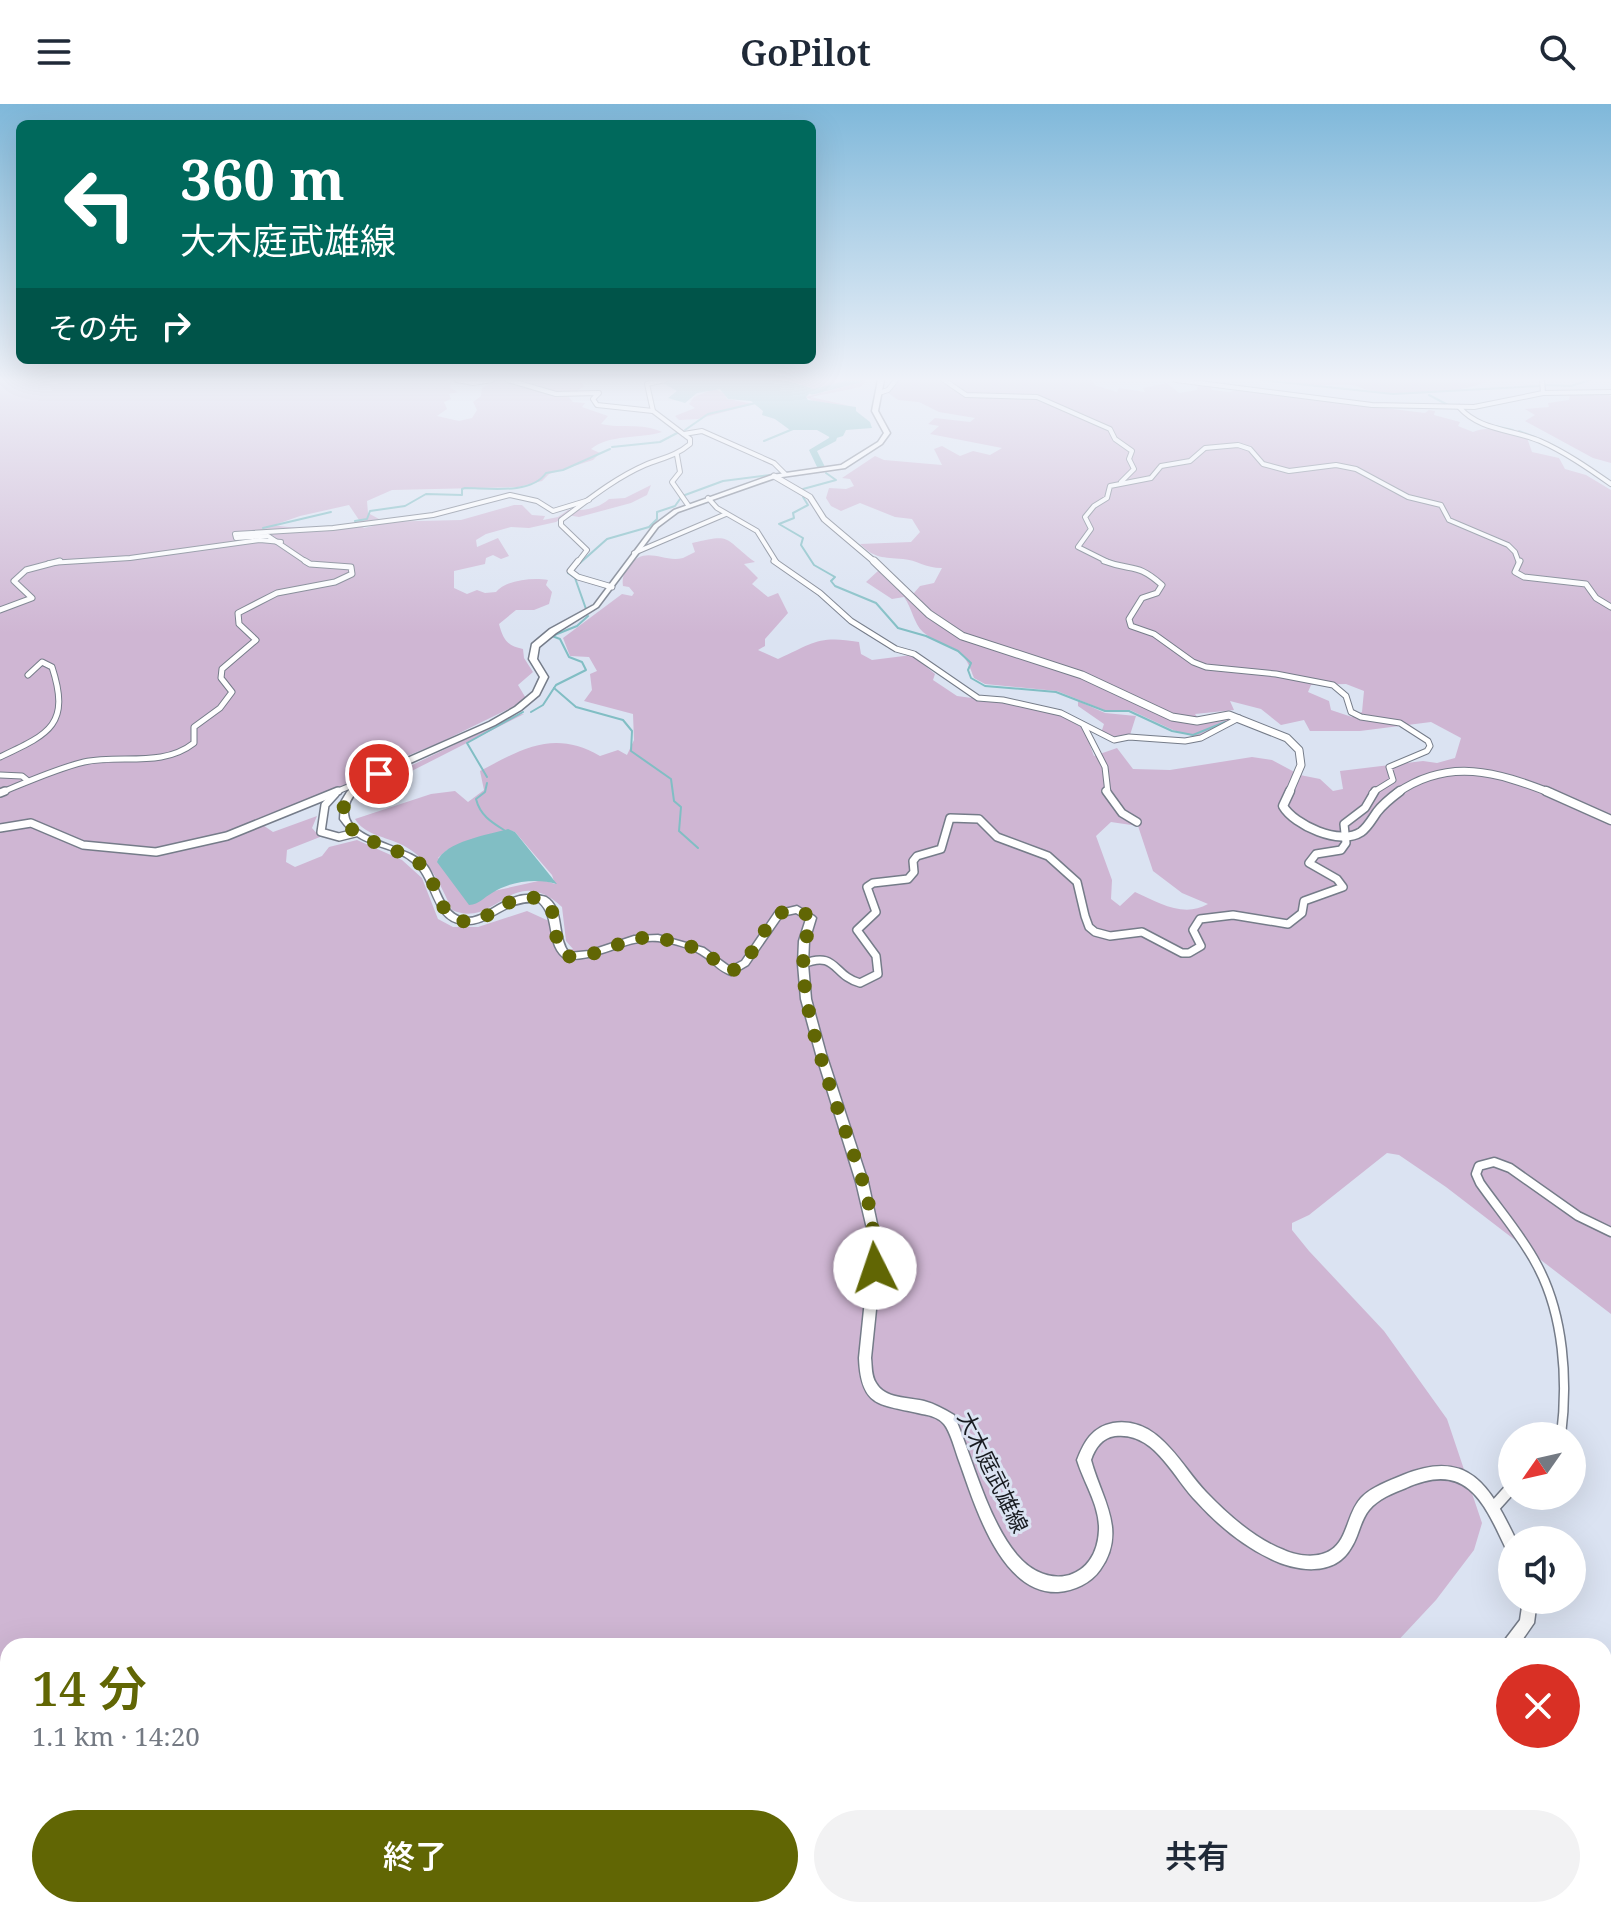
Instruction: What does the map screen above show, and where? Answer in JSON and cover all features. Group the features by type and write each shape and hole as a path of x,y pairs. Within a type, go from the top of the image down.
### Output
{"main road":[{"path":"355,833 344,819 343,810 354,788 365,780 481,728 533,699 543,685 544,677 533,659 535,646 553,631 596,606 634,553 666,517 688,505 782,473 824,472 847,465"},
{"name":"大木庭武雄線","path":"355,833 417,860 433,882 444,909 453,918 473,921 518,897 542,899 554,910 557,942 566,956 585,956 625,940 658,938 707,954 720,967 731,971 745,963 773,918 797,909 811,918 804,941 806,999 868,1201 875,1246 874,1290 864,1363 868,1384 878,1397 888,1402 923,1405 938,1410 949,1420 997,1535 1014,1563 1037,1580 1059,1585 1079,1581 1094,1569 1104,1548 1106,1527 1084,1460 1089,1444 1102,1432 1118,1428 1136,1431 1150,1438 1200,1495 1254,1540 1281,1556 1307,1563 1332,1559 1346,1548 1356,1515 1368,1500 1418,1474 1440,1469 1457,1473 1484,1493 1503,1526"},
{"path":"1515,1638 1527,1623 1528,1614"}],"street":[{"path":"612,587 578,577 570,571 587,550 560,523 589,500 649,465"},
{"path":"679,465 680,472 672,482 688,505"},
{"path":"775,465 810,497 824,519 854,542 929,614 962,636 1082,675 1172,717 1197,721 1229,715 1287,738 1299,750 1299,773 1284,798 1286,813 1304,825 1347,836 1363,831 1394,796 1443,771 1464,770 1503,777 1611,820"},
{"path":"1121,482 1122,477 1134,469 1132,465"},
{"path":"1171,465 1161,466 1151,478 1121,482 1107,488 1107,498 1085,517 1091,529 1078,547 1089,555 1118,566 1143,568 1162,585 1157,593 1142,598 1129,619 1131,626 1154,634 1193,662 1234,672 1276,674 1333,685 1346,696 1351,712 1361,717 1400,723 1428,741 1430,746 1427,751 1389,767 1393,780 1372,793 1365,808 1344,824 1343,830 1347,836"},
{"path":"1265,465 1289,471 1344,466 1367,474 1408,497 1436,503 1445,510 1449,520 1488,534 1515,551 1520,560 1515,572 1525,579 1541,583 1574,581 1586,584 1596,598 1611,607"},
{"path":"1584,465 1611,484"},
{"path":"0,793 27,780 83,762 110,758 162,759 185,751 194,743 194,727 220,708 232,692 221,678 222,669 256,640 237,620 238,613 273,594 334,583 352,574 351,567 345,565 310,564 268,536 240,538 234,535 265,530 333,528 433,515 503,495 527,498 553,511 589,500"},
{"path":"708,498 726,514 757,531 773,560 820,593 851,621 896,649 914,654 978,698 1003,700 1061,713 1114,740 1129,737 1185,741 1201,738 1239,717"},
{"path":"634,553 726,514"},
{"path":"0,610 32,598 14,581 21,573 55,561 130,558 260,540 281,542"},
{"path":"0,757 35,741 52,728 62,714 62,691 52,667 42,662 28,675"},
{"path":"1084,726 1105,767 1106,791 1122,813 1137,822"},
{"path":"0,775 22,776 27,780"},
{"path":"0,828 31,823 83,845 156,852 227,836 365,780"},
{"path":"337,792 325,805 319,828 325,835 339,837 355,833"},
{"path":"803,964 820,958 829,961 849,980 857,983 868,981 878,974 880,966 876,954 857,930 876,912 866,892 867,887 873,883 908,879 914,872 913,861 917,856 941,849 947,823 957,816 979,819 997,837 1048,856 1077,882 1085,916 1089,927 1095,932 1110,936 1142,932 1169,947 1189,953 1201,946 1193,930 1200,919 1220,915 1274,925 1290,924 1303,913 1304,901 1314,896 1334,894 1343,883 1309,863 1316,854 1341,850 1347,836"},
{"path":"1561,1422 1562,1364 1554,1309 1543,1276 1480,1183 1476,1174 1479,1166 1497,1162 1510,1168 1578,1216 1611,1232"},
{"path":"1494,1507 1498,1503"}],"shaded area":[{"path":"0,465 578,465 549,474 542,481 518,487 392,490 367,501 368,513 379,519 356,523 364,528 377,522 461,520 514,505 522,505 532,515 545,516 543,520 558,517 568,510 595,507 609,499 625,498 651,485 647,495 631,503 579,517 567,515 556,522 529,528 511,527 486,534 476,540 477,547 498,538 509,556 501,559 493,555 486,558 485,564 454,571 454,588 467,594 477,590 496,592 520,580 548,580 546,585 552,592 549,604 534,610 516,610 499,624 506,641 523,649 524,658 533,672 518,685 527,700 439,743 372,770 337,790 257,821 273,832 317,816 312,828 320,837 287,850 286,862 295,867 322,856 329,847 357,840 402,860 422,878 438,919 453,927 478,927 527,911 549,921 558,950 573,949 566,941 562,907 544,895 529,891 516,893 481,912 467,914 452,910 425,862 408,848 368,831 355,819 431,794 455,791 468,802 484,790 480,771 538,745 568,744 600,756 618,750 627,755 634,740 633,714 584,701 592,690 590,674 597,671 589,657 570,656 563,638 622,594 632,596 634,593 623,586 623,581 626,570 634,560 647,555 683,558 695,552 692,543 715,538 732,543 755,562 744,564 758,578 752,584 768,597 778,593 788,613 765,639 765,646 758,650 778,659 825,640 859,642 861,654 872,660 912,655 935,674 933,680 957,696 1031,706 1060,714 1084,729 1094,756 1117,748 1133,769 1170,770 1252,757 1272,760 1300,775 1320,779 1333,791 1343,789 1340,771 1423,761 1437,763 1455,758 1461,738 1431,722 1360,731 1310,731 1304,720 1281,725 1261,709 1230,701 1234,710 1195,714 1202,723 1224,719 1230,722 1196,737 1130,710 1104,710 1057,691 985,684 974,678 959,651 920,629 904,597 892,599 866,582 879,570 904,594 914,593 920,586 934,583 942,568 880,556 860,544 911,542 920,532 912,519 895,517 860,503 841,511 831,506 826,498 829,488 854,486 850,479 842,478 862,465 1563,465 1565,469 1586,475 1611,490 1611,1314 1446,1187 1399,1155 1387,1153 1309,1215 1292,1223 1292,1230 1309,1251 1384,1331 1447,1419 1482,1523 1474,1550 1436,1600 1400,1638 0,1638","holes":["349,505 359,520 352,524 305,528 274,525","1346,684 1364,691 1362,712 1352,717 1331,710 1329,701 1308,692 1311,685","1111,822 1138,826 1153,871 1182,893 1208,904 1190,910 1181,909 1135,892 1120,906 1111,899 1112,880 1096,836","508,830 515,832 552,875 555,884 543,880 494,891 438,858 447,850"]},
{"path":"1078,701 1105,713 1136,716 1130,735 1113,737 1101,733 1104,724 1078,706"},
{"path":"524,714 390,782 367,788 371,781"},
{"path":"508,829 515,832 557,884 541,881 515,883 469,905 437,862 458,844"}],"waterway":[{"path":"355,521 367,519 370,511 405,506 426,494 462,495 465,488 508,489 530,485 546,473 575,465"},
{"path":"820,465 822,469"},
{"path":"685,495 723,481 810,470"},
{"path":"803,489 836,480 826,473"},
{"path":"803,497 808,505 793,513 794,518 779,524 803,538 801,545 814,565 835,577 831,581 835,586 876,603 898,628 926,636 958,651 971,663 968,670 971,678 985,686 1056,692 1105,711 1129,711 1172,731 1193,735 1225,722"},
{"path":"580,563 607,539 649,527 657,519 657,512 675,506 680,499"},
{"path":"263,528 331,512"},
{"path":"568,573 575,578 586,609"},
{"path":"554,688 586,670 582,662 569,657 560,639 552,636 577,626 588,616"},
{"path":"531,712 543,705 554,688"},
{"path":"554,688 576,707 623,720 632,731 631,751 671,779 674,801 681,807 679,831 698,848"},
{"path":"487,777 467,743 523,712"},
{"path":"487,783 485,792 476,799 478,805 487,818 504,830"}],"route":[{"path":"379,774 354,788 346,799 343,810 348,827 417,860 433,882 444,909 453,918 473,921 518,897 532,896 549,903 554,910 557,942 566,956 585,956 625,940 658,938 707,954 725,971 731,971 745,963 779,913 797,909 811,918 812,924 804,941 806,999 868,1201 875,1268"}]}
